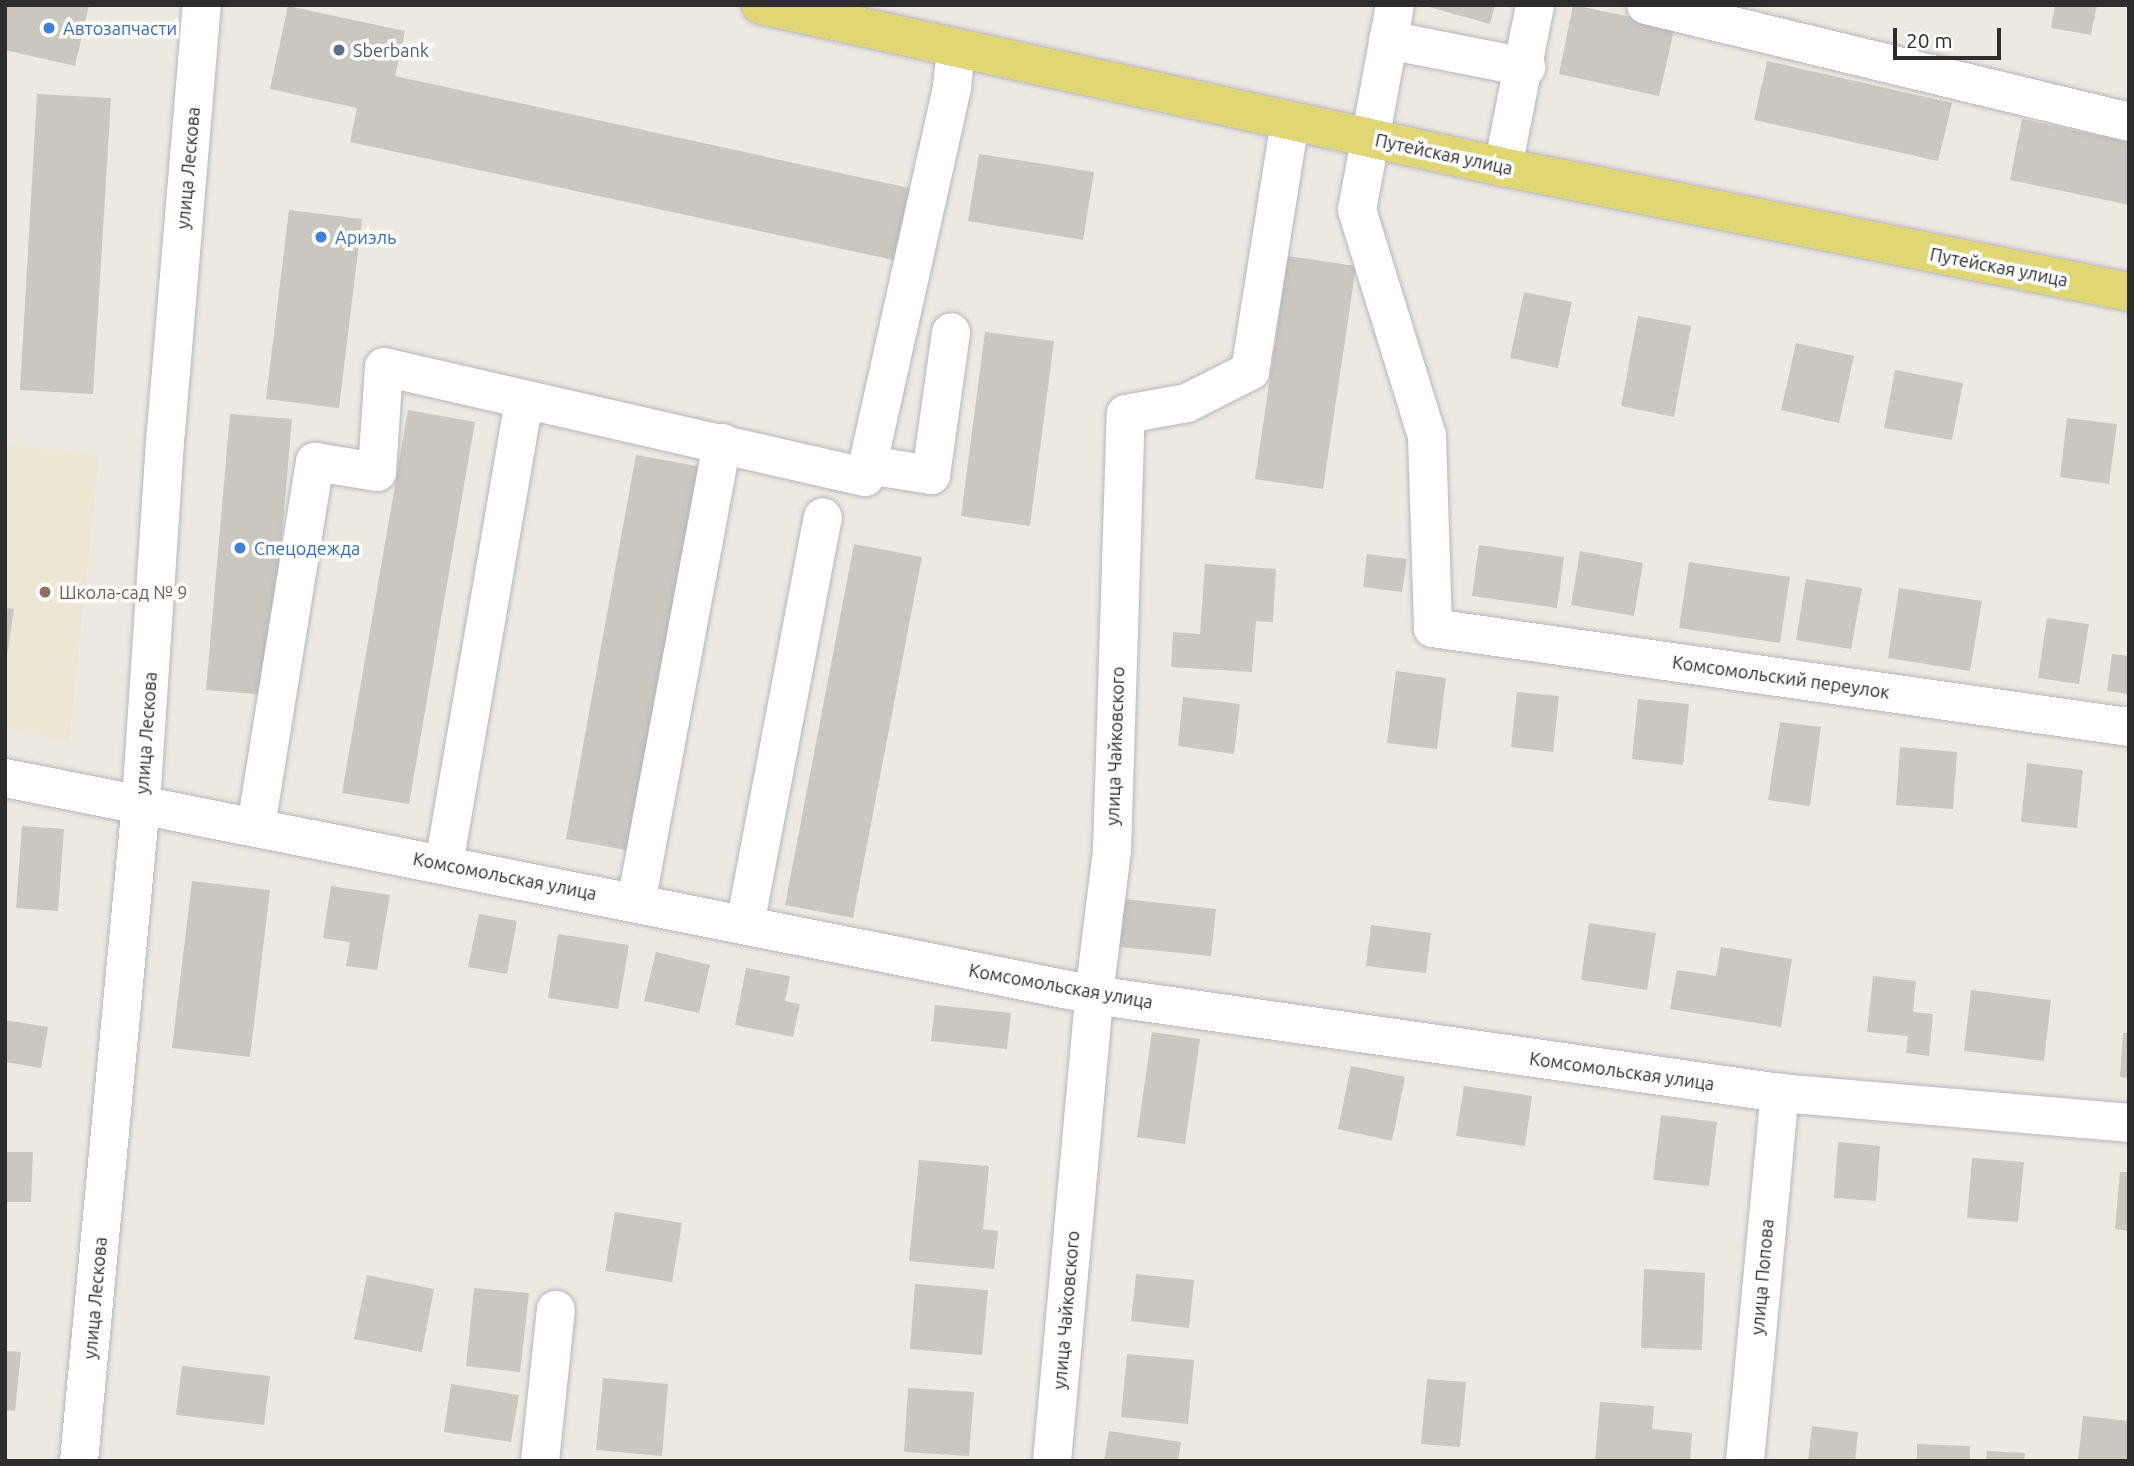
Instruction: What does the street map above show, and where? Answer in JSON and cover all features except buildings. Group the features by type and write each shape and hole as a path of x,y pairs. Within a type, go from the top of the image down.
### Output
{"main road":[{"name":"Путейская улица","path":"761,5 1503,167 2129,292"}],"street":[{"name":"улица Лескова","path":"79,1461 142,803 166,432 202,5"},
{"path":"1503,167 1526,67 1535,5"},
{"path":"1646,5 2129,122"},
{"path":"1368,138 1391,22 1526,67"},
{"path":"256,826 314,462 377,472 384,367 865,477 952,87 956,48"},
{"name":"улица Чайковского","path":"1052,1461 1094,995 1112,851 1126,414 1187,403 1250,370 1290,121"},
{"name":"Комсомольский переулок","path":"1368,138 1357,210 1427,436 1433,628 2129,727"},
{"path":"868,465 931,475 951,332"},
{"path":"444,863 524,401"},
{"path":"636,903 722,443"},
{"path":"746,925 823,517"},
{"name":"Комсомольская улица","path":"5,778 444,863 1094,995 1780,1093 2129,1123"},
{"name":"улица Попова","path":"1745,1461 1780,1093"},
{"path":"540,1461 555,1310"}],"shaded area":[{"name":"Школа-сад № 9","path":"5,444 99,456 69,741 5,729"}],"place":[{"name":"Автозапчасти","path":"49,28"},
{"name":"Sberbank","path":"339,50"},
{"name":"Ариэль","path":"321,237"},
{"name":"Спецодежда","path":"240,548"},
{"name":"Школа-сад № 9","path":"45,592"}]}
